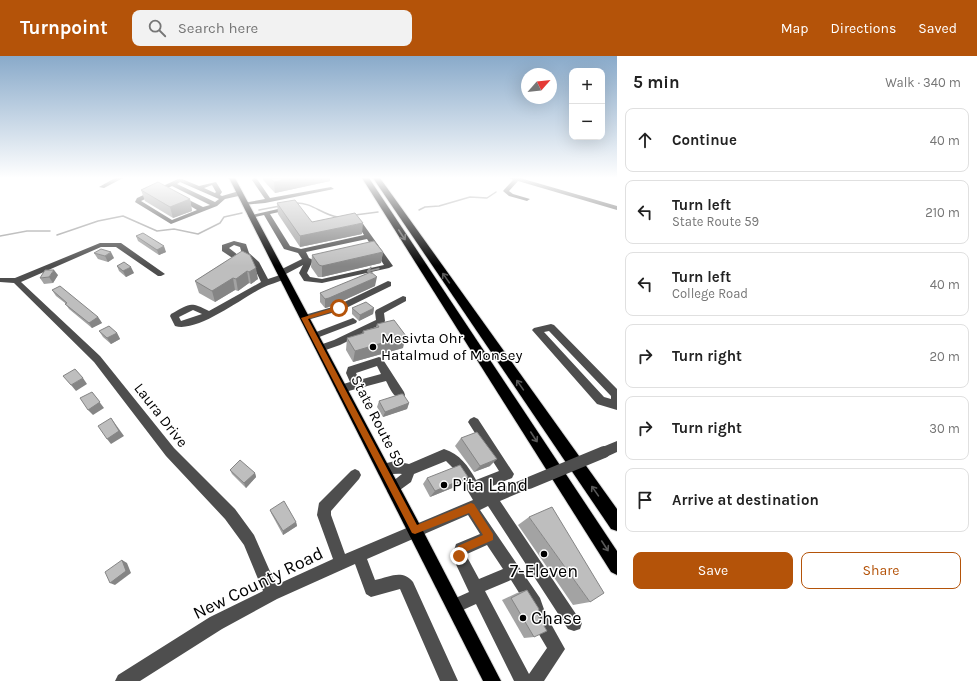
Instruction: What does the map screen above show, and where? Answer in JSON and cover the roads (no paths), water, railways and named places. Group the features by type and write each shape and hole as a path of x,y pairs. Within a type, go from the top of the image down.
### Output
{"highway":[{"path":"384,207 617,566"},
{"path":"396,207 617,523"}],"main road":[{"name":"State Route 59","path":"247,207 492,681"}],"street":[{"path":"147,207 171,222 210,207"},
{"path":"198,207 203,210"},
{"path":"251,216 292,208 300,208"},
{"path":"266,213 287,247 301,251 370,236"},
{"path":"301,251 305,255 306,260 309,262 304,268 303,273 307,278 322,282 390,266 359,222 345,222"},
{"path":"0,280 16,281 100,245 118,245 161,274"},
{"path":"365,249 377,248"},
{"path":"248,256 255,262 266,283"},
{"path":"209,314 282,275 306,260 320,259"},
{"name":"Laura Drive","path":"16,281 97,359 170,452 230,514 249,540 272,594"},
{"path":"304,318 339,308 388,284"},
{"path":"320,348 337,342 381,321 379,312 403,299"},
{"path":"314,336 353,321"},
{"path":"551,327 616,395 617,404 601,401 537,330 551,327"},
{"path":"357,385 351,373 352,370 378,361 400,395"},
{"path":"341,389 388,376"},
{"path":"474,422 508,474 481,484 481,503 490,537 557,649 534,681"},
{"name":"New County Road","path":"124,681 216,623 272,594 342,564 415,530 617,446"},
{"path":"383,469 395,467 408,470 444,455 449,455 462,470 481,503 574,623"},
{"path":"393,489 407,478 408,470"},
{"path":"342,564 324,515 324,508 355,475"},
{"path":"490,537 461,549 459,556 524,681"},
{"path":"359,555 371,588 403,580 408,587 449,681"},
{"path":"454,606 477,591 518,585 522,582 535,603 540,620"}],"waterway":[{"path":"259,210 274,207"},
{"path":"314,207 327,214 338,217"},
{"path":"419,210 425,207"},
{"path":"355,215 378,212"},
{"path":"57,235 98,221 123,216 157,231 174,229 198,234 220,223 224,217 242,213"},
{"path":"0,236 27,231 50,231"}],"place":[{"name":"Mesivta Ohr Hatalmud of Monsey","path":"373,347"},
{"name":"Pita Land","path":"444,485"},
{"name":"7-Eleven","path":"544,554"},
{"name":"Chase","path":"523,618"}]}
